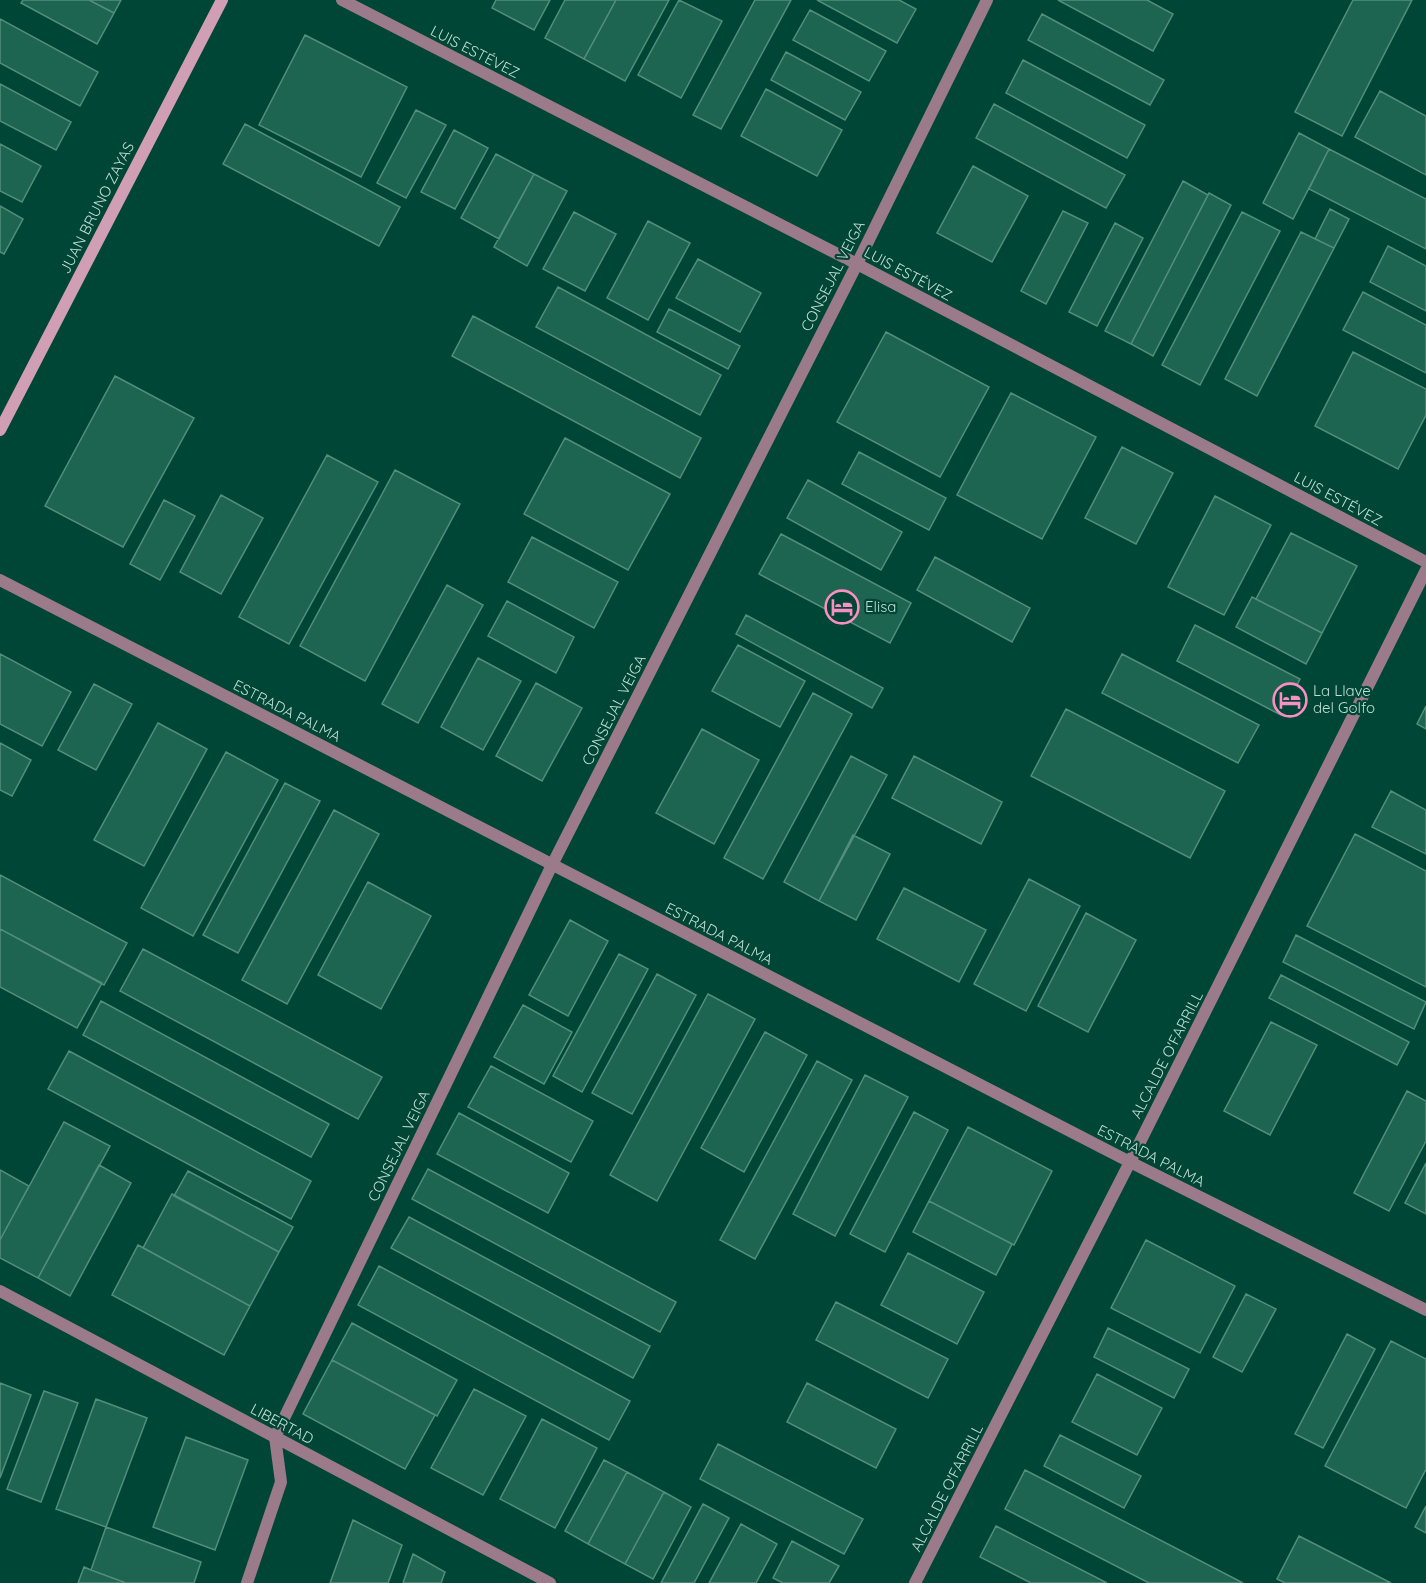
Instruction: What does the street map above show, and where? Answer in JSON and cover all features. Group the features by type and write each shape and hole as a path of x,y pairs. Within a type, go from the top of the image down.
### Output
{"street":[{"name":"JUAN BRUNO ZAYAS","path":"0,430 222,0"},
{"name":"LUIS ESTÉVEZ","path":"342,0 857,264 1426,562"},
{"name":"CONSEJAL VEIGA","path":"275,1437 552,865 857,264 987,0"},
{"name":"ALCALDE O'FARRILL","path":"915,1583 1130,1162 1426,570"},
{"name":"ESTRADA PALMA","path":"0,580 1130,1162 1426,1310"},
{"name":"LIBERTAD","path":"0,1291 550,1583"},
{"path":"247,1583 280,1482 275,1437"}],"building":[{"path":"23,0 89,0 114,13 97,44 21,3"},
{"path":"89,0 121,0 114,13"},
{"path":"496,0 550,0 534,30 492,8"},
{"path":"565,0 616,0 584,59 545,38"},
{"path":"616,0 669,0 625,81 584,59"},
{"path":"679,0 722,21 681,98 638,75"},
{"path":"755,0 791,0 721,129 693,115"},
{"path":"817,0 899,0 916,9 897,43"},
{"path":"1058,0 1147,0 1173,14 1153,51"},
{"path":"1353,0 1412,0 1342,136 1295,112"},
{"path":"810,10 886,51 869,81 793,40"},
{"path":"1042,14 1164,80 1150,105 1028,40"},
{"path":"0,19 98,72 80,106 0,63"},
{"path":"305,35 407,87 361,177 259,125"},
{"path":"786,52 861,92 845,120 771,80"},
{"path":"1023,60 1145,125 1127,158 1006,93"},
{"path":"0,84 71,122 56,150 0,121"},
{"path":"766,89 842,130 817,176 741,136"},
{"path":"1380,91 1426,116 1426,175 1355,137"},
{"path":"994,104 1125,175 1106,208 976,138"},
{"path":"416,110 446,125 406,198 377,183"},
{"path":"245,124 400,207 379,246 223,164"},
{"path":"454,130 488,148 455,209 421,192"},
{"path":"1299,133 1329,149 1293,219 1263,203"},
{"path":"0,144 41,166 22,202 0,191"},
{"path":"1329,149 1426,199 1426,249 1309,189"},
{"path":"496,154 534,174 499,239 461,218"},
{"path":"973,166 1028,196 992,262 937,233"},
{"path":"534,174 567,191 527,266 494,247"},
{"path":"1183,181 1208,195 1131,344 1105,331"},
{"path":"1209,193 1231,205 1153,356 1131,344"},
{"path":"0,206 23,219 4,254 0,252"},
{"path":"1330,209 1349,219 1334,248 1315,239"},
{"path":"1063,211 1088,223 1046,304 1021,291"},
{"path":"574,212 616,234 585,291 543,269"},
{"path":"1242,212 1280,231 1200,385 1162,365"},
{"path":"648,221 690,243 648,320 607,298"},
{"path":"1115,223 1143,238 1097,326 1069,312"},
{"path":"1301,232 1334,248 1257,396 1225,379"},
{"path":"1388,246 1426,266 1426,311 1370,282"},
{"path":"698,259 761,293 740,332 676,298"},
{"path":"558,287 721,375 700,415 536,327"},
{"path":"1363,292 1426,325 1426,373 1343,330"},
{"path":"669,309 740,346 728,369 657,332"},
{"path":"473,316 701,438 680,478 452,356"},
{"path":"886,332 989,387 940,477 837,422"},
{"path":"1353,352 1426,389 1426,415 1398,469 1315,426"},
{"path":"115,376 194,418 123,547 45,506"},
{"path":"1011,393 1096,437 1042,539 957,495"},
{"path":"565,438 670,494 628,570 524,514"},
{"path":"1122,447 1173,473 1136,544 1085,518"},
{"path":"859,452 946,498 929,530 842,484"},
{"path":"327,455 378,482 289,644 239,617"},
{"path":"395,470 460,504 365,681 300,646"},
{"path":"808,480 902,532 881,570 787,518"},
{"path":"221,495 263,518 221,594 180,572"},
{"path":"1215,496 1271,525 1224,615 1168,587"},
{"path":"164,500 195,516 160,580 130,564"},
{"path":"1291,533 1357,566 1322,633 1256,599"},
{"path":"781,534 911,603 890,643 759,574"},
{"path":"532,537 618,582 594,628 508,582"},
{"path":"935,557 1030,608 1012,642 917,590"},
{"path":"447,585 483,605 418,723 382,704"},
{"path":"1252,597 1322,633 1306,664 1236,627"},
{"path":"507,601 574,637 556,673 488,636"},
{"path":"746,615 883,688 872,708 736,634"},
{"path":"1195,625 1300,679 1281,715 1177,661"},
{"path":"738,645 805,681 780,727 712,691"},
{"path":"0,654 71,692 42,746 0,724"},
{"path":"1122,654 1259,725 1238,763 1102,693"},
{"path":"478,658 521,681 483,750 441,727"},
{"path":"536,683 582,708 542,781 496,756"},
{"path":"94,684 132,704 96,770 58,750"},
{"path":"813,693 852,714 763,879 724,858"},
{"path":"1426,706 1426,729 1417,724"},
{"path":"1066,709 1225,791 1190,858 1031,776"},
{"path":"158,723 207,749 144,866 94,840"},
{"path":"702,729 759,760 714,844 656,813"},
{"path":"0,743 31,760 12,796 0,790"},
{"path":"226,752 278,780 193,936 141,908"},
{"path":"851,756 887,775 819,901 784,882"},
{"path":"914,756 1002,802 981,844 892,798"},
{"path":"285,783 320,801 238,953 203,935"},
{"path":"1391,791 1426,810 1426,854 1372,827"},
{"path":"334,810 379,834 287,1004 242,980"},
{"path":"1355,834 1426,871 1426,987 1307,926"},
{"path":"853,835 890,854 856,920 819,901"},
{"path":"0,875 127,943 104,985 0,929"},
{"path":"1029,879 1080,906 1026,1011 974,984"},
{"path":"368,882 431,916 381,1009 318,975"},
{"path":"904,888 986,930 959,982 877,939"},
{"path":"1086,913 1136,940 1088,1032 1038,1006"},
{"path":"570,920 608,941 568,1016 529,995"},
{"path":"0,929 102,983 77,1028 0,987"},
{"path":"1296,935 1426,1002 1414,1029 1283,962"},
{"path":"143,949 382,1077 358,1119 120,991"},
{"path":"619,954 648,969 582,1092 553,1076"},
{"path":"657,974 696,995 632,1114 592,1093"},
{"path":"1281,975 1409,1042 1397,1065 1269,998"},
{"path":"708,994 755,1019 657,1201 610,1175"},
{"path":"101,1001 329,1124 311,1157 83,1035"},
{"path":"523,1005 572,1032 544,1084 494,1057"},
{"path":"1271,1022 1317,1045 1270,1135 1224,1111"},
{"path":"765,1032 807,1055 744,1172 701,1148"},
{"path":"69,1051 311,1181 291,1219 48,1089"},
{"path":"817,1061 852,1080 755,1259 720,1240"},
{"path":"491,1066 593,1121 571,1162 468,1107"},
{"path":"865,1075 908,1097 835,1236 793,1214"},
{"path":"1407,1091 1426,1101 1426,1141 1389,1211 1354,1193"},
{"path":"914,1112 948,1130 885,1252 850,1234"},
{"path":"459,1113 569,1173 548,1213 437,1154"},
{"path":"64,1122 110,1146 38,1278 0,1258 0,1240"},
{"path":"968,1127 1052,1171 1014,1245 929,1201"},
{"path":"1426,1163 1426,1214 1405,1203"},
{"path":"99,1165 131,1183 70,1296 38,1278"},
{"path":"428,1169 676,1302 660,1332 412,1199"},
{"path":"0,1170 29,1186 0,1240"},
{"path":"188,1171 293,1227 279,1252 174,1196"},
{"path":"172,1194 279,1252 250,1306 143,1248"},
{"path":"929,1201 1012,1244 996,1275 913,1232"},
{"path":"409,1217 650,1346 633,1378 391,1248"},
{"path":"1146,1240 1235,1286 1200,1353 1111,1308"},
{"path":"138,1245 250,1306 224,1355 112,1295"},
{"path":"908,1253 984,1292 957,1344 881,1305"},
{"path":"379,1266 630,1401 609,1440 358,1305"},
{"path":"1246,1294 1276,1309 1242,1372 1213,1357"},
{"path":"836,1302 948,1359 928,1398 816,1340"},
{"path":"352,1323 457,1380 437,1416 332,1360"},
{"path":"1108,1328 1189,1369 1174,1398 1094,1357"},
{"path":"1347,1334 1375,1349 1323,1448 1295,1434"},
{"path":"1391,1341 1426,1359 1426,1469 1406,1508 1325,1466"},
{"path":"332,1360 435,1415 405,1469 303,1414"},
{"path":"1097,1374 1162,1408 1137,1455 1072,1422"},
{"path":"0,1383 31,1395 0,1478"},
{"path":"807,1383 896,1429 876,1468 787,1422"},
{"path":"474,1389 526,1416 483,1495 431,1468"},
{"path":"44,1391 78,1403 41,1502 7,1489"},
{"path":"96,1399 147,1418 106,1527 56,1509"},
{"path":"542,1419 597,1448 555,1528 500,1499"},
{"path":"1060,1435 1141,1476 1124,1508 1044,1466"},
{"path":"186,1437 248,1460 215,1550 153,1527"},
{"path":"718,1444 863,1519 844,1554 700,1479"},
{"path":"604,1460 627,1472 588,1544 565,1531"},
{"path":"1025,1470 1243,1583 1149,1583 1005,1509"},
{"path":"627,1472 664,1492 625,1564 588,1544"},
{"path":"664,1492 691,1507 653,1579 625,1564"},
{"path":"703,1504 729,1518 694,1583 661,1583"},
{"path":"1426,1506 1426,1533 1415,1527"},
{"path":"353,1520 402,1545 388,1583 330,1583"},
{"path":"741,1524 777,1544 756,1583 709,1583"},
{"path":"996,1526 1107,1583 1031,1583 980,1557"},
{"path":"106,1527 201,1562 194,1583 126,1583 91,1570"},
{"path":"1299,1536 1391,1583 1285,1583 1277,1579"},
{"path":"792,1541 839,1566 829,1583 783,1583 773,1578"},
{"path":"413,1554 445,1572 441,1583 403,1583"},
{"path":"84,1567 91,1570 126,1583 78,1583"}],"place":[{"name":"Elisa","path":"842,607"},
{"name":"La Llave del Golfo","path":"1290,700"}]}
